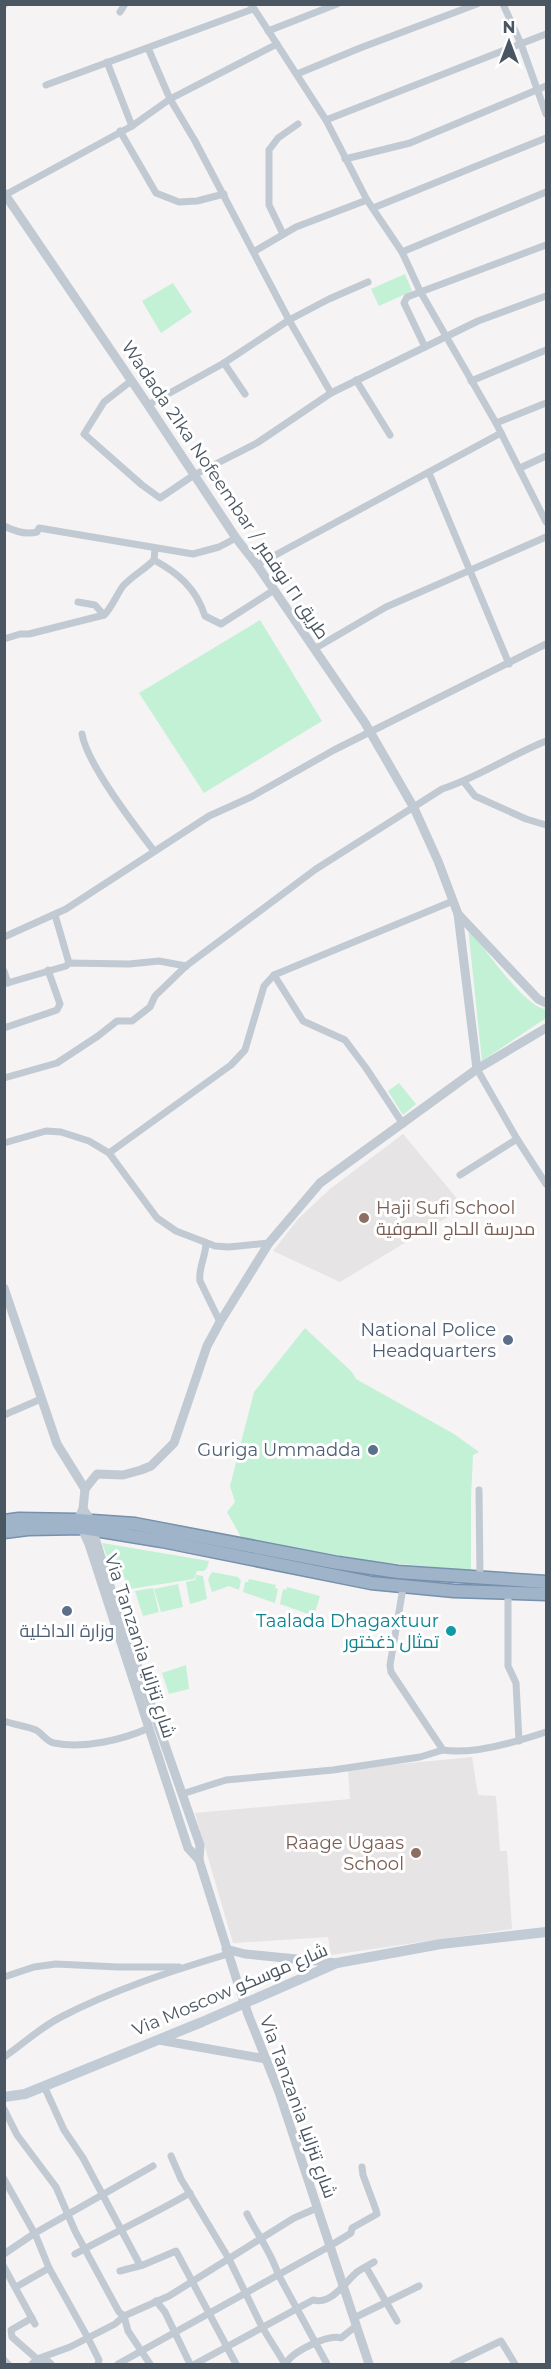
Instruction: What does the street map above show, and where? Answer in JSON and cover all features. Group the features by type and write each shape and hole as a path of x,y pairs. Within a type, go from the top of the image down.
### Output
{"highway":[{"path":"4,1521 19,1519 85,1521 217,1546 403,1588 546,1594"},
{"path":"4,1532 85,1521"},
{"path":"217,1546 398,1572 546,1582"},
{"path":"451,1577 454,1591"}],"main road":[{"name":"Via Moscow شارع موسكو","path":"4,2097 25,2094 337,1963 441,1944 546,1932"}],"street":[{"path":"120,12 125,4"},
{"path":"268,31 338,4"},
{"path":"297,74 477,4"},
{"path":"503,4 521,44 546,114"},
{"path":"46,85 252,7 326,120 367,200 402,252 420,291 496,423 546,522"},
{"path":"326,120 546,34"},
{"path":"5,194 132,126 170,99 278,44"},
{"path":"148,48 170,99 255,250 289,320 331,393"},
{"path":"107,62 132,126"},
{"path":"345,159 410,143 546,86"},
{"path":"283,234 269,205 269,150 278,138 298,124"},
{"path":"120,131 156,193 179,202 197,201 224,194"},
{"path":"373,208 546,138"},
{"path":"402,252 546,192"},
{"name":"Wadada 21ka Nofeembar / طريق ٢١ نوفمبر","path":"5,194 370,733 414,808 438,861 458,914"},
{"path":"255,250 283,234 367,200"},
{"path":"425,347 404,303 407,297 546,245"},
{"path":"148,405 224,363 289,320 368,282"},
{"path":"130,381 104,402 84,434 158,498 194,475 257,443 331,393 478,321 546,296"},
{"path":"471,381 546,350"},
{"path":"224,363 245,394"},
{"path":"356,380 390,435"},
{"path":"496,423 546,403"},
{"path":"258,565 501,433"},
{"path":"520,468 546,456"},
{"path":"429,473 509,664"},
{"path":"4,526 28,533 37,532 39,528 184,553 203,553 236,538"},
{"path":"314,649 387,608 546,537"},
{"path":"4,639 104,615 124,585 153,560 155,549"},
{"path":"153,560 185,581 198,597 205,616 222,624 274,590"},
{"path":"78,602 95,605 104,615"},
{"path":"4,937 55,915 209,816 251,797 334,750 546,644"},
{"path":"82,734 85,749 130,821 154,851"},
{"path":"4,1078 57,1063 117,1021 132,1021 150,1007 155,996 186,966 316,869 442,789 464,782 546,741"},
{"path":"464,782 475,796 526,819 546,825"},
{"path":"109,1153 231,1065 245,1050 264,986 274,975 453,902"},
{"path":"458,914 538,999 546,1003"},
{"path":"458,914 477,1069 546,1184"},
{"path":"55,915 69,963"},
{"path":"4,971 6,983 66,966 69,963 129,964 159,961 186,966"},
{"path":"4,1028 57,1010 60,1004 48,970"},
{"path":"274,975 303,1021 345,1040 403,1124"},
{"path":"4,1288 57,1444 85,1489 97,1474 123,1475 151,1466 174,1443 207,1346 220,1322 269,1243 320,1183 477,1069 546,1028"},
{"path":"5,1139 46,1131 61,1132 89,1141 109,1153 157,1218 176,1231 206,1243 229,1247 269,1243"},
{"path":"460,1175 517,1139"},
{"path":"206,1243 199,1274 220,1322"},
{"path":"4,1415 41,1399"},
{"name":"Via Tanzania شارع تنزانيا","path":"85,1489 85,1521 149,1728 182,1794 200,1845 199,1860 227,1952 266,2059 369,2364"},
{"path":"479,1490 480,1577"},
{"name":"Via Tanzania شارع تنزانيا","path":"85,1521 161,1748 188,1848 199,1860"},
{"path":"403,1588 390,1665 391,1672 443,1750"},
{"path":"508,1593 508,1666 516,1683 519,1741"},
{"path":"4,1721 38,1731 52,1742 59,1743 94,1744 125,1739 149,1728"},
{"path":"182,1794 226,1780 333,1770 420,1757 443,1750 466,1750 519,1741 546,1732"},
{"path":"4,2057 59,2018 100,1998 227,1952 337,1963"},
{"path":"4,1977 34,1966 56,1964 184,1967"},
{"path":"155,2040 266,2059"},
{"path":"44,2086 64,2130 83,2158 140,2265"},
{"path":"4,2109 17,2135 56,2187 75,2230 119,2313 124,2316 129,2331 150,2364"},
{"path":"171,2156 229,2259 262,2327 285,2364 289,2358 316,2343 332,2336 341,2338 355,2322 419,2286"},
{"path":"4,2254 35,2233 153,2166"},
{"path":"118,2364 330,2246 351,2233 352,2228 377,2214 362,2167"},
{"path":"4,2179 35,2233 49,2268 99,2360 98,2364"},
{"path":"75,2254 190,2193"},
{"path":"35,2362 88,2338 115,2324 124,2316 169,2296 294,2218 317,2208"},
{"path":"247,2214 327,2364"},
{"path":"120,2271 176,2251 236,2364"},
{"path":"195,2364 313,2300 318,2301 334,2294 356,2273 374,2262"},
{"path":"4,2267 34,2321 15,2326 8,2336 35,2362 51,2364"},
{"path":"366,2267 398,2321"},
{"path":"16,2288 49,2268"},
{"path":"156,2301 165,2312 190,2364"},
{"path":"453,2364 501,2341 515,2364"},
{"path":"4,2360 8,2364"}],"shaded area":[{"path":"403,1134 464,1207 340,1282 273,1251 299,1218 330,1189"},
{"path":"472,1757 478,1795 496,1796 500,1851 507,1851 512,1929 331,1955 328,1937 233,1943 195,1813 350,1799 348,1769"}],"green space":[{"path":"405,274 412,291 379,306 371,289"},
{"path":"173,283 192,312 161,333 142,301"},
{"path":"260,620 322,721 204,793 139,693"},
{"path":"468,927 516,987 537,1006 546,1009 546,1018 482,1061"},
{"path":"399,1083 416,1104 403,1115 388,1091"},
{"path":"305,1328 352,1372 356,1379 454,1434 479,1452 473,1455 471,1571 371,1561 242,1539 227,1512 235,1502 230,1486 254,1392"},
{"path":"102,1543 209,1561 207,1568 204,1571 197,1571 194,1579 130,1589 119,1568 112,1570"},
{"path":"212,1572 238,1577 241,1581 239,1590 229,1586 212,1592 208,1579"},
{"path":"196,1575 203,1576 207,1599 190,1604 186,1582 195,1580"},
{"path":"249,1579 276,1585 275,1588 278,1589 275,1603 243,1592 245,1582"},
{"path":"178,1584 183,1607 161,1612 154,1589"},
{"path":"287,1587 320,1596 314,1616 280,1604 283,1589 286,1590"},
{"path":"153,1588 159,1612 143,1616 135,1591"},
{"path":"186,1665 189,1689 169,1694 162,1673"}],"place":[{"name":"Haji Sufi School مدرسة الحاج الصوفية","path":"364,1218"},
{"name":"National Police Headquarters","path":"508,1340"},
{"name":"Guriga Ummadda","path":"373,1450"},
{"name":"وزارة الداخلية","path":"67,1611"},
{"name":"Taalada Dhagaxtuur تمثال ذغختور","path":"451,1631"},
{"name":"Raage Ugaas School","path":"416,1853"}]}
